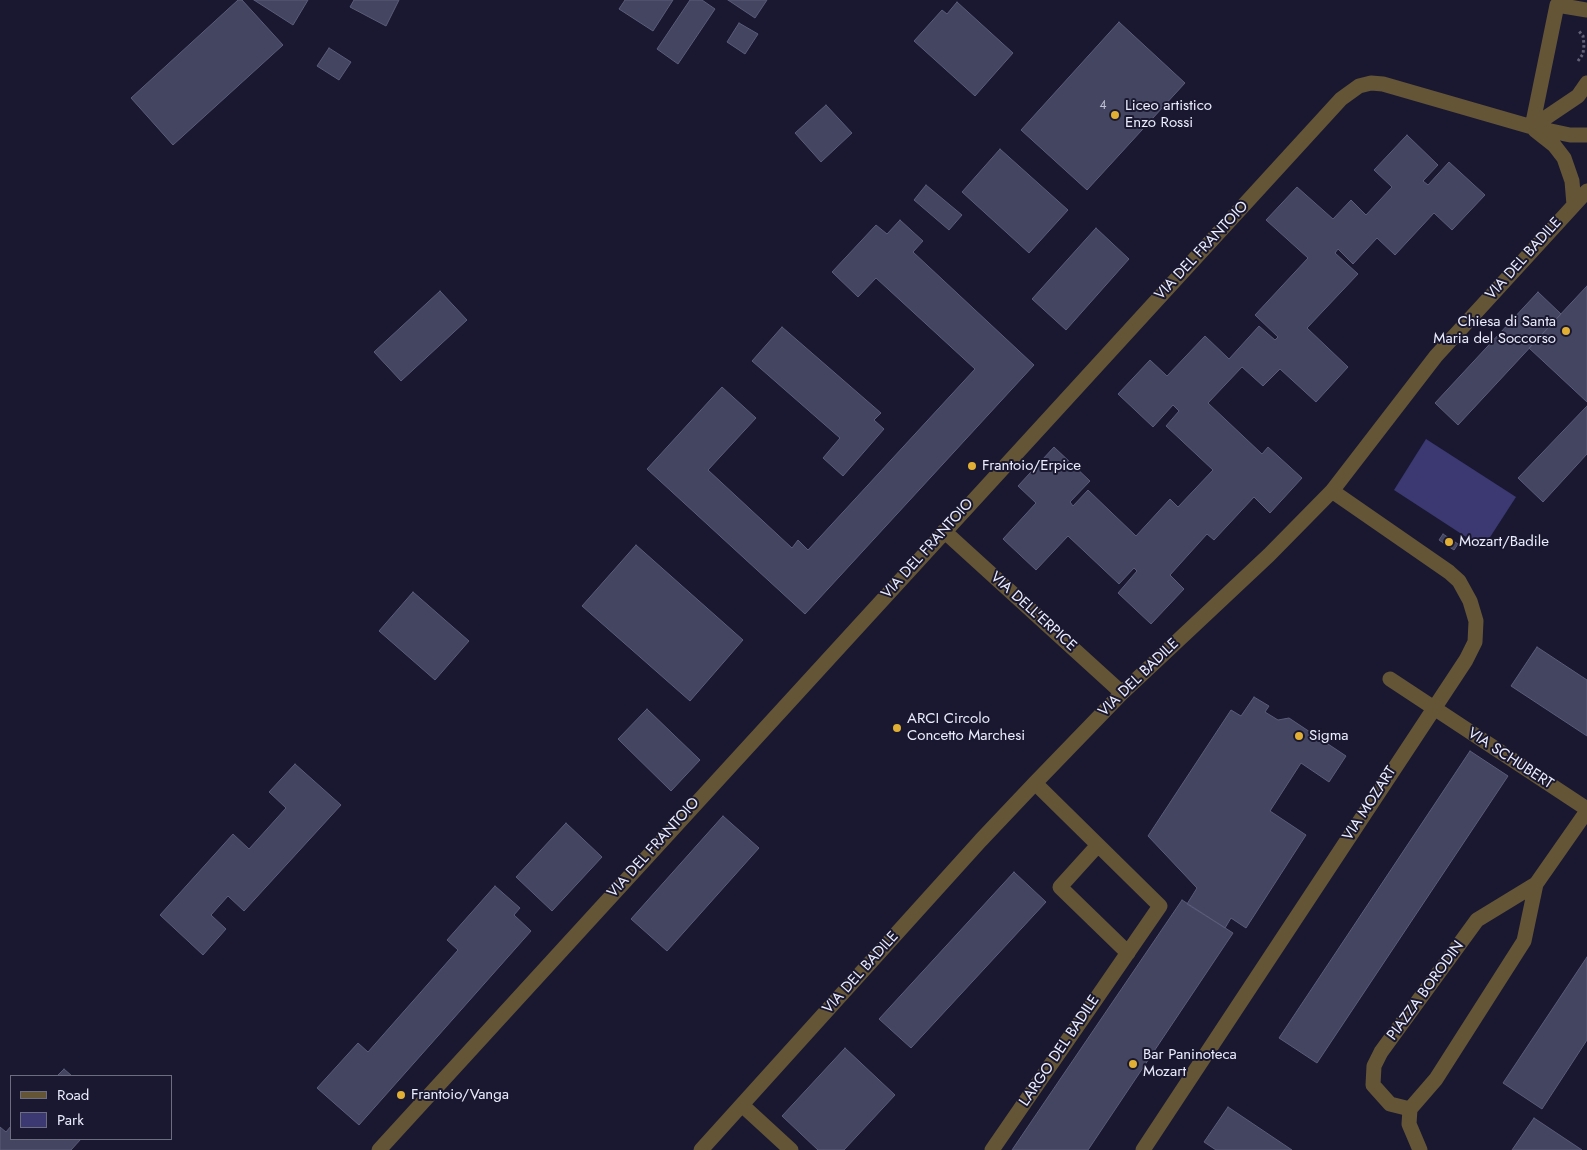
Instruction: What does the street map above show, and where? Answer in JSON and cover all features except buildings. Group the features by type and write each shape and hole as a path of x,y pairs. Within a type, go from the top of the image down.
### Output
{"street":[{"path":"1532,127 1557,5 1587,10"},
{"name":"VIA DEL FRANTOIO","path":"379,1150 944,531 1350,92 1359,86 1370,83 1383,84 1532,127 1570,135 1587,135"},
{"path":"1532,127 1578,96 1587,83"},
{"path":"1532,127 1554,145 1564,158 1571,175 1574,205"},
{"name":"VIA DEL BADILE","path":"701,1150 981,840 1035,783 1122,693 1269,555 1332,491 1436,356 1587,191"},
{"name":"VIA MOZART","path":"1143,1150 1470,654 1475,642 1476,621 1467,594 1459,581 1449,572 1332,491"},
{"name":"VIA DELL'ERPICE","path":"944,531 1122,693"},
{"name":"VIA SCHUBERT","path":"1390,679 1587,810"},
{"name":"LARGO DEL BADILE","path":"992,1150 1160,906 1035,783"},
{"name":"PIAZZA BORODIN","path":"1536,884 1477,920 1381,1052 1374,1066 1373,1084 1390,1104 1410,1109 1436,1079 1524,941 1536,884 1587,810"},
{"path":"1098,845 1060,887 1128,953"},
{"path":"742,1105 791,1150"},
{"path":"1410,1109 1409,1124 1420,1150"}],"path":[{"path":"1578,30 1583,36 1584,45 1578,61"}],"green space":[{"path":"1426,439 1516,497 1483,548 1394,490"}],"place":[{"name":"Liceo artistico Enzo Rossi","path":"1115,115"},
{"name":"Chiesa di Santa Maria del Soccorso","path":"1566,331"},
{"name":"Frantoio/Erpice","path":"972,466"},
{"name":"Mozart/Badile","path":"1449,542"},
{"name":"ARCI Circolo Concetto Marchesi","path":"897,728"},
{"name":"Sigma","path":"1299,736"},
{"name":"Bar Paninoteca Mozart","path":"1133,1064"},
{"name":"Frantoio/Vanga","path":"401,1095"}]}
